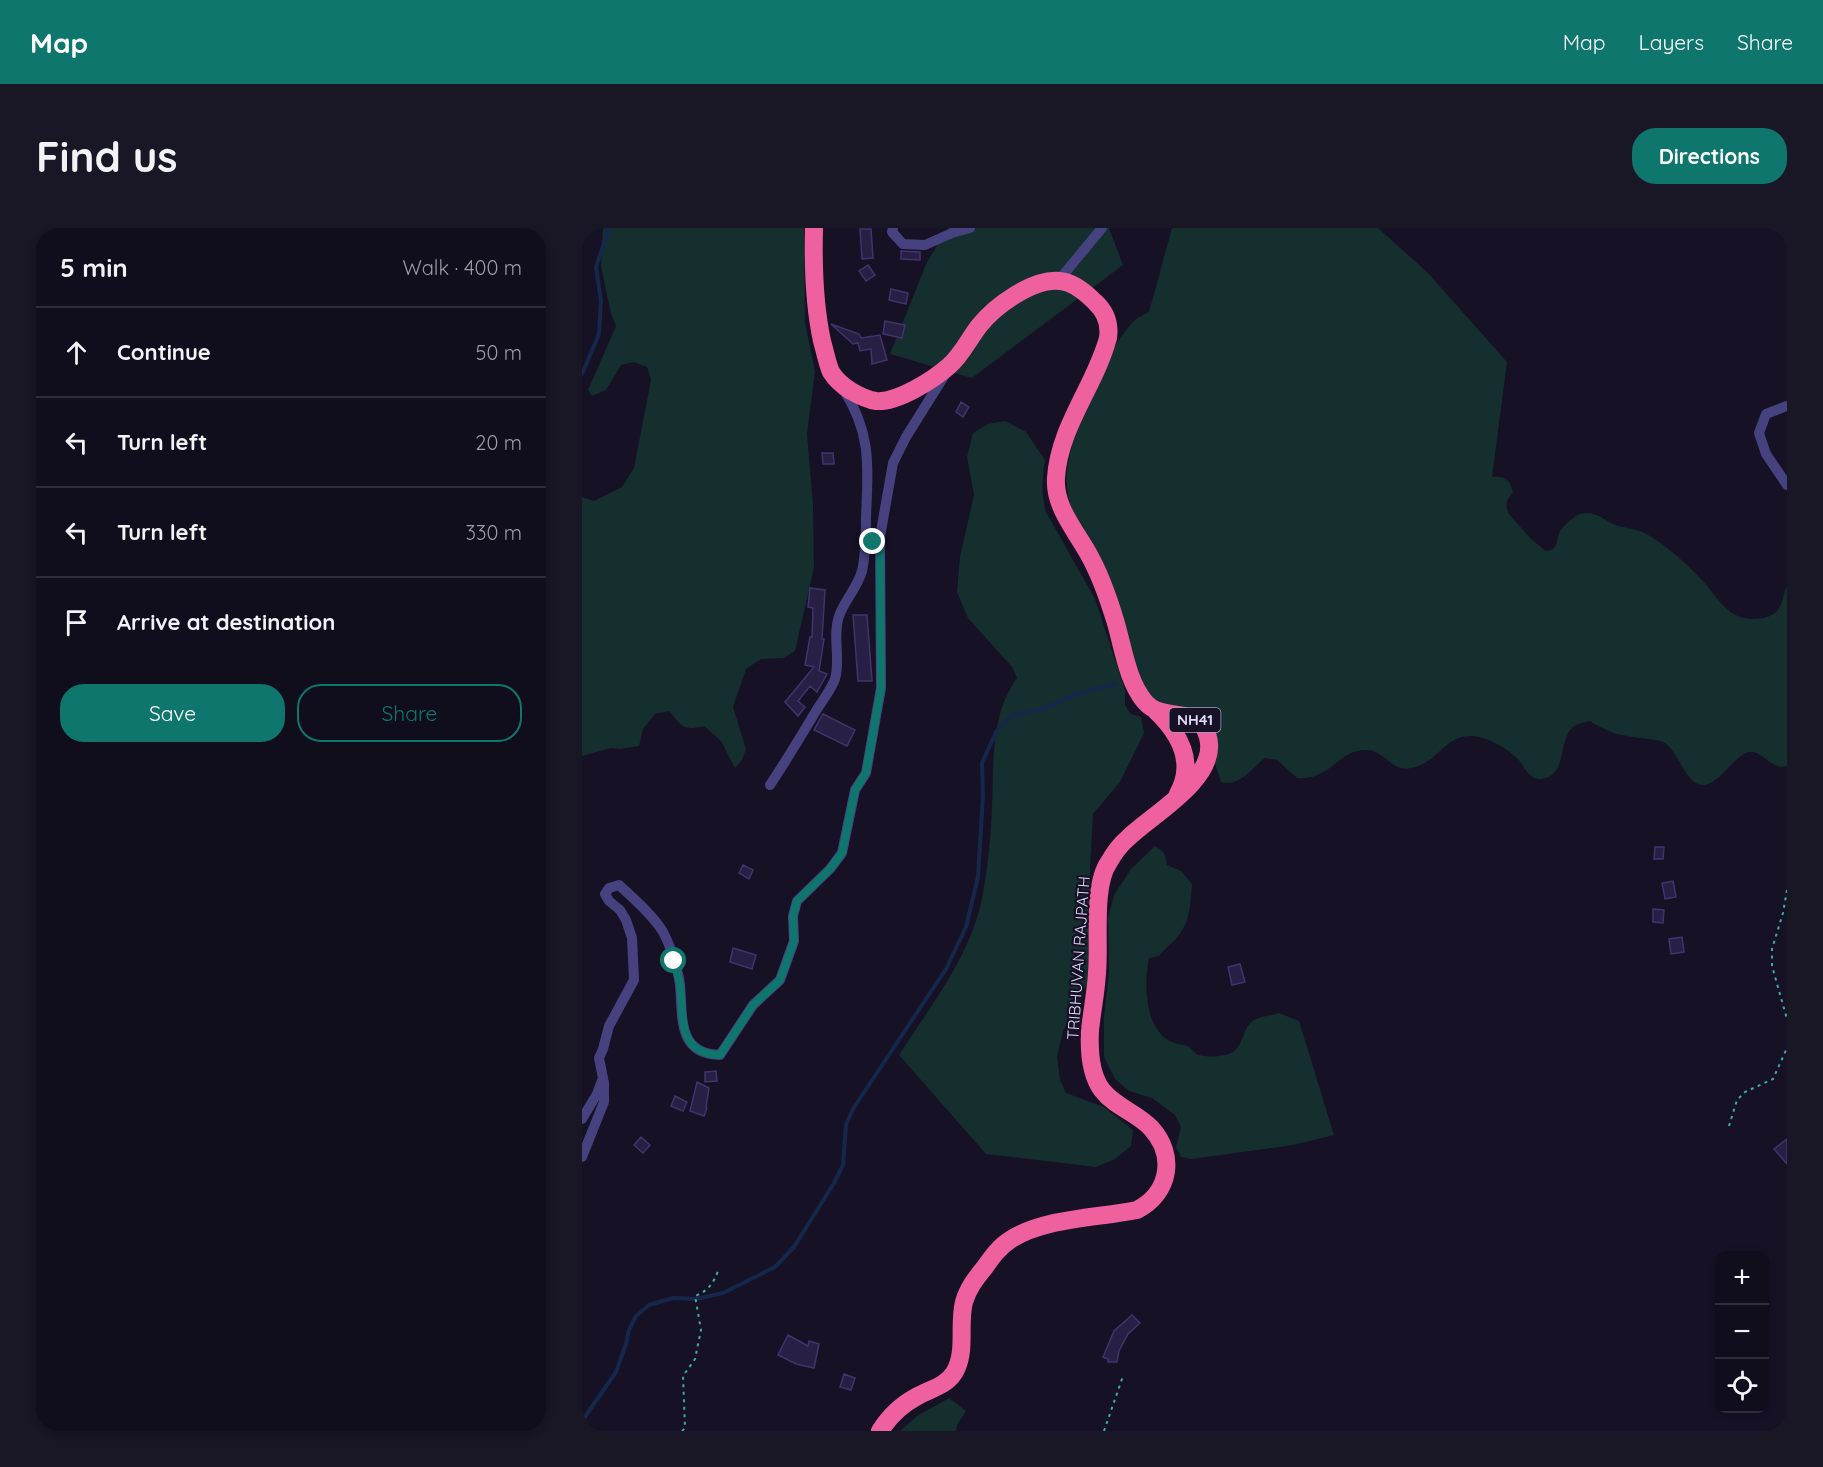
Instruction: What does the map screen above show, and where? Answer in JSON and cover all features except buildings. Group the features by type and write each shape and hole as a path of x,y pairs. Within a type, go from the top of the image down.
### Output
{"highway":[{"path":"814,228 812,263 817,312 830,370 836,379 853,392 877,401 892,399 918,388 951,365 980,325 996,308 1025,290 1059,280"},
{"name":"NH41","path":"1059,280 1068,283 1099,306 1108,321 1109,332 1106,345 1068,429 1056,478 1057,499 1101,582 1140,696 1148,706 1156,711"},
{"path":"1156,711 1178,735 1184,752 1184,778 1174,799"},
{"name":"TRIBHUVAN RAJPATH","path":"880,1431 888,1419 902,1406 915,1397 942,1385 954,1372 960,1354 961,1314 965,1297 976,1277 1005,1244 1018,1235 1040,1227 1137,1210 1148,1204 1162,1189 1166,1168 1160,1142 1148,1125 1116,1103 1101,1089 1094,1073 1090,1036 1097,974 1099,892 1102,873 1126,839 1174,799 1206,765 1209,756 1208,739 1204,728 1194,719 1183,714 1163,714 1156,711"}],"street":[{"path":"893,228 891,232 903,244 925,245 970,228"},
{"path":"1059,280 1102,228"},
{"path":"582,1157 604,1102 599,1058 609,1026 634,980 632,938 621,910 609,901 605,894 609,888 619,885 663,932 680,982 687,1039 694,1048 709,1055 720,1055 753,1005 780,980 794,941 793,916 797,901 830,869 842,853 855,790 866,773 882,673 880,537 893,463 906,436 951,365"},
{"path":"770,785 835,680 838,660 836,625 861,573 866,538 868,460 864,436 853,404 836,379"},
{"path":"1787,406 1766,414 1759,433 1766,454 1787,485"},
{"path":"866,538 873,542 880,537"},
{"path":"582,1119 597,1094 603,1078"}],"path":[{"path":"1787,890 1772,949 1772,966 1787,1018"},
{"path":"1729,1126 1737,1100 1745,1092 1773,1079 1787,1048"},
{"path":"682,1431 685,1428 683,1376 695,1359 701,1330 695,1296 705,1292 714,1283 718,1271"},
{"path":"1104,1431 1123,1376"}],"green space":[{"path":"603,228 804,228 805,323 815,371 807,434 813,506 814,568 795,651 784,658 761,659 746,669 733,707 746,749 742,760 735,768 721,741 704,726 688,728 677,721 669,711 655,714 643,729 639,746 611,748 582,756 582,497 594,501 622,487 634,468 651,380 647,367 634,362 621,365 606,390 592,396 588,390 616,326 611,314 601,266"},
{"path":"948,228 1109,228 1123,265 972,378 890,354 927,262"},
{"path":"1172,228 1378,228 1428,273 1507,362 1492,477 1504,478 1510,484 1513,492 1507,502 1507,511 1531,539 1546,551 1552,550 1560,531 1572,519 1583,513 1595,514 1615,525 1642,532 1658,541 1690,568 1728,610 1748,619 1764,618 1777,611 1781,606 1787,586 1787,766 1776,766 1759,754 1750,752 1739,758 1714,781 1701,785 1691,779 1665,743 1616,733 1590,721 1578,724 1570,730 1557,768 1553,774 1542,779 1536,779 1526,771 1518,759 1504,748 1474,736 1455,739 1428,761 1411,768 1398,767 1378,753 1366,750 1356,751 1318,775 1309,778 1297,778 1277,760 1265,758 1240,779 1228,783 1221,782 1214,760 1217,746 1158,704 1145,689 1074,516 1067,488 1070,454 1082,413 1101,371 1123,335 1136,320 1149,312"},
{"path":"1005,421 1026,432 1045,460 1043,499 1046,512 1095,599 1125,690 1125,705 1131,714 1141,717 1144,733 1120,782 1093,814 1090,867 1091,959 1087,984 1063,1031 1057,1056 1060,1080 1066,1093 1104,1107 1133,1130 1131,1146 1115,1159 1096,1167 986,1154 899,1055 937,998 970,937 978,915 985,882 991,827 995,739 1002,707 1017,678 1012,667 968,618 957,592 960,556 974,495 967,457 973,433 988,424"},
{"path":"1155,846 1164,854 1167,865 1181,871 1192,884 1186,924 1177,938 1159,956 1149,958 1146,991 1154,1024 1160,1033 1171,1042 1189,1047 1196,1054 1214,1056 1229,1054 1237,1049 1248,1026 1256,1019 1279,1013 1299,1021 1334,1135 1293,1145 1191,1159 1181,1157 1176,1147 1181,1127 1175,1115 1152,1098 1129,1091 1115,1079 1104,1057 1104,1018 1109,971 1108,918 1114,895 1131,869"},
{"path":"949,1398 966,1411 956,1431 900,1431 917,1416"}],"waterway":[{"path":"582,374 599,334 601,301 596,267 609,228"},
{"path":"582,1421 616,1372 629,1330 636,1316 649,1305 673,1298 696,1299 723,1293 775,1267 794,1247 843,1165 846,1125 853,1109 946,969 966,927 978,877 983,795 982,763 996,732 1014,715 1044,709 1074,695 1116,684"}],"route":[{"path":"674,961 680,982 687,1039 694,1048 709,1055 720,1055 753,1005 780,980 787,966 794,941 793,916 797,901 830,869 842,853 855,790 866,773 881,688 880,537 873,542"}]}
